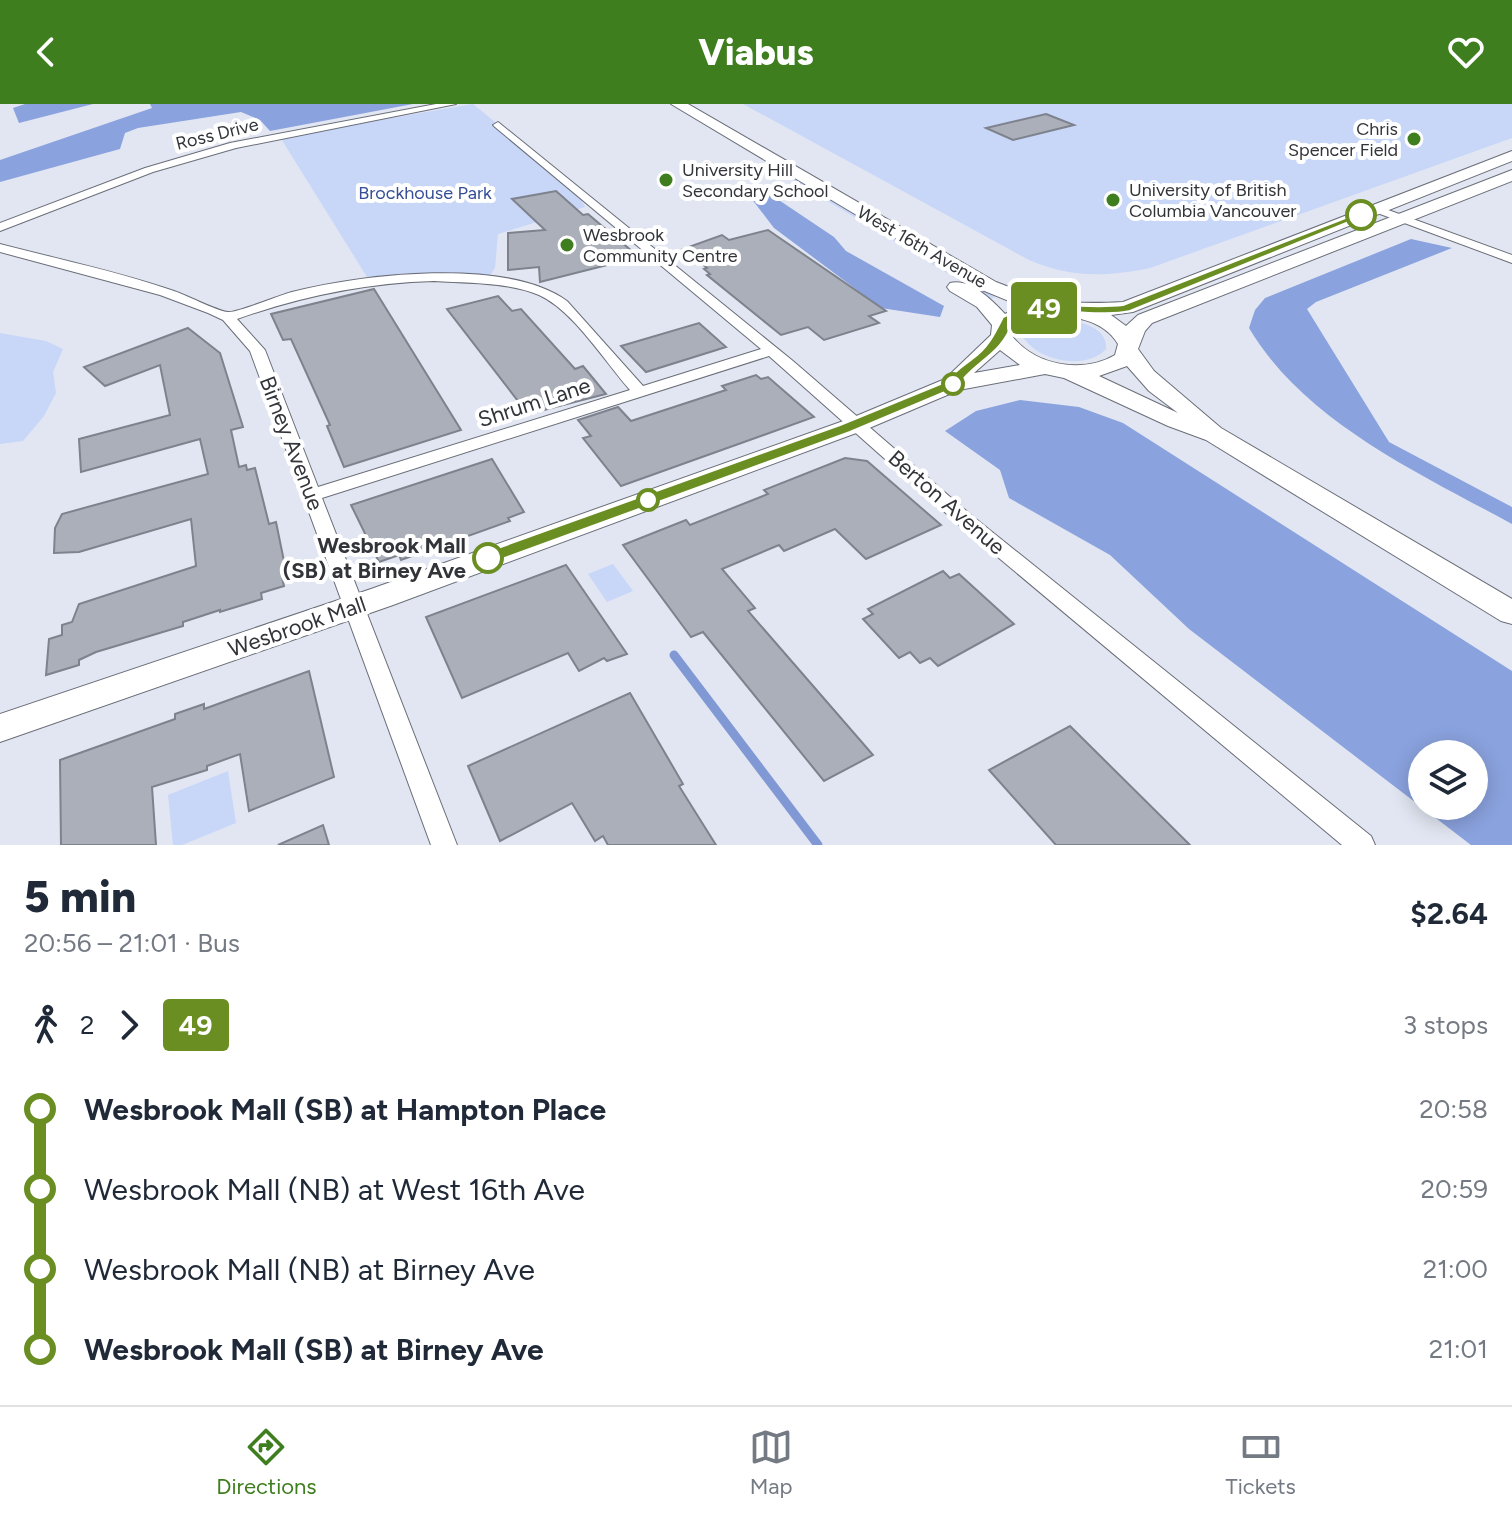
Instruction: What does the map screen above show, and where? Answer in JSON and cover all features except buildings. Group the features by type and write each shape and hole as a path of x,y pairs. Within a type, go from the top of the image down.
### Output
{"main road":[{"name":"West 16th Avenue","path":"657,104 984,303 1021,357 1057,369"},
{"name":"West 16th Avenue","path":"678,104 989,286 1045,308"},
{"path":"1129,347 1135,329 1145,319 1397,211 1512,156"},
{"path":"1002,331 1021,312 1045,308 1077,311 1126,308 1397,211 1512,175"},
{"path":"1077,311 1111,324 1129,347 1146,378 1201,417 1214,434"},
{"name":"Wesbrook Mall","path":"953,384 960,373 979,361 1002,331"},
{"name":"Wesbrook Mall","path":"0,728 354,606 858,424 953,384 1057,369 1111,367 1129,347"},
{"path":"1057,369 1115,389 1181,426 1214,434 1512,613"}],"street":[{"name":"Ross Drive","path":"0,227 120,180 221,148 451,104"},
{"name":"Berton Avenue","path":"498,125 858,424 964,519 1362,845"},
{"path":"1397,211 1512,246"},
{"path":"1397,211 1512,259"},
{"name":"Birney Avenue","path":"0,248 165,292 228,317 257,350 407,756 444,845"},
{"path":"228,317 290,295 372,279 432,276 491,282 552,297 640,392"},
{"name":"Shrum Lane","path":"312,495 770,351"}],"green space":[{"name":"Brockhouse Park","path":"473,104 577,190 585,207 498,234 495,268 488,278 443,273 367,277 280,137"},
{"name":"University of British Columbia Vancouver","path":"743,104 1512,104 1512,138 1150,268 1089,274 1059,270 1029,260"},
{"path":"782,170 995,297 990,299 778,171"},
{"path":"1047,320 1065,320 1093,328 1105,340 1106,349 1087,360 1075,361 1039,352 1023,337 1024,330"},
{"path":"0,333 46,341 63,349 53,372 56,393 44,416 23,441 0,444"},
{"path":"613,564 633,591 607,602 588,574"},
{"path":"228,771 236,823 182,845 173,845 168,795"}],"shaded area":[{"path":"25,104 93,104 19,123 13,108"},
{"path":"150,104 413,104 270,131 260,120 241,112 138,128 125,133 120,149 0,182 0,160 152,108"},
{"path":"755,184 834,237 846,251 944,306 940,317 881,308 774,228 748,194"},
{"path":"1411,239 1452,248 1316,302 1307,309 1389,442 1512,507 1512,524 1403,464 1332,418 1273,361 1249,328 1255,310 1265,298"},
{"path":"1020,400 1079,407 1123,423 1512,671 1512,845 1471,845 1438,820 1488,820 1488,740 1408,740 1408,797 1189,629 1110,555 1009,498 1000,470 945,431 976,411"}],"waterway":[{"path":"674,655 818,845"}],"bus line":[{"name":"49","path":"488,558 845,429 953,384 960,373 979,361 1001,337 1003,324 1013,315 1045,308 1103,311 1126,308 1361,215"}],"place":[{"name":"Chris Spencer Field","path":"1414,139"},
{"name":"University Hill Secondary School","path":"666,180"},
{"name":"University of British Columbia Vancouver","path":"1113,200"},
{"name":"Wesbrook Community Centre","path":"567,245"},
{"name":"Wesbrook Mall (SB) at Birney Ave","path":"488,558"}]}
